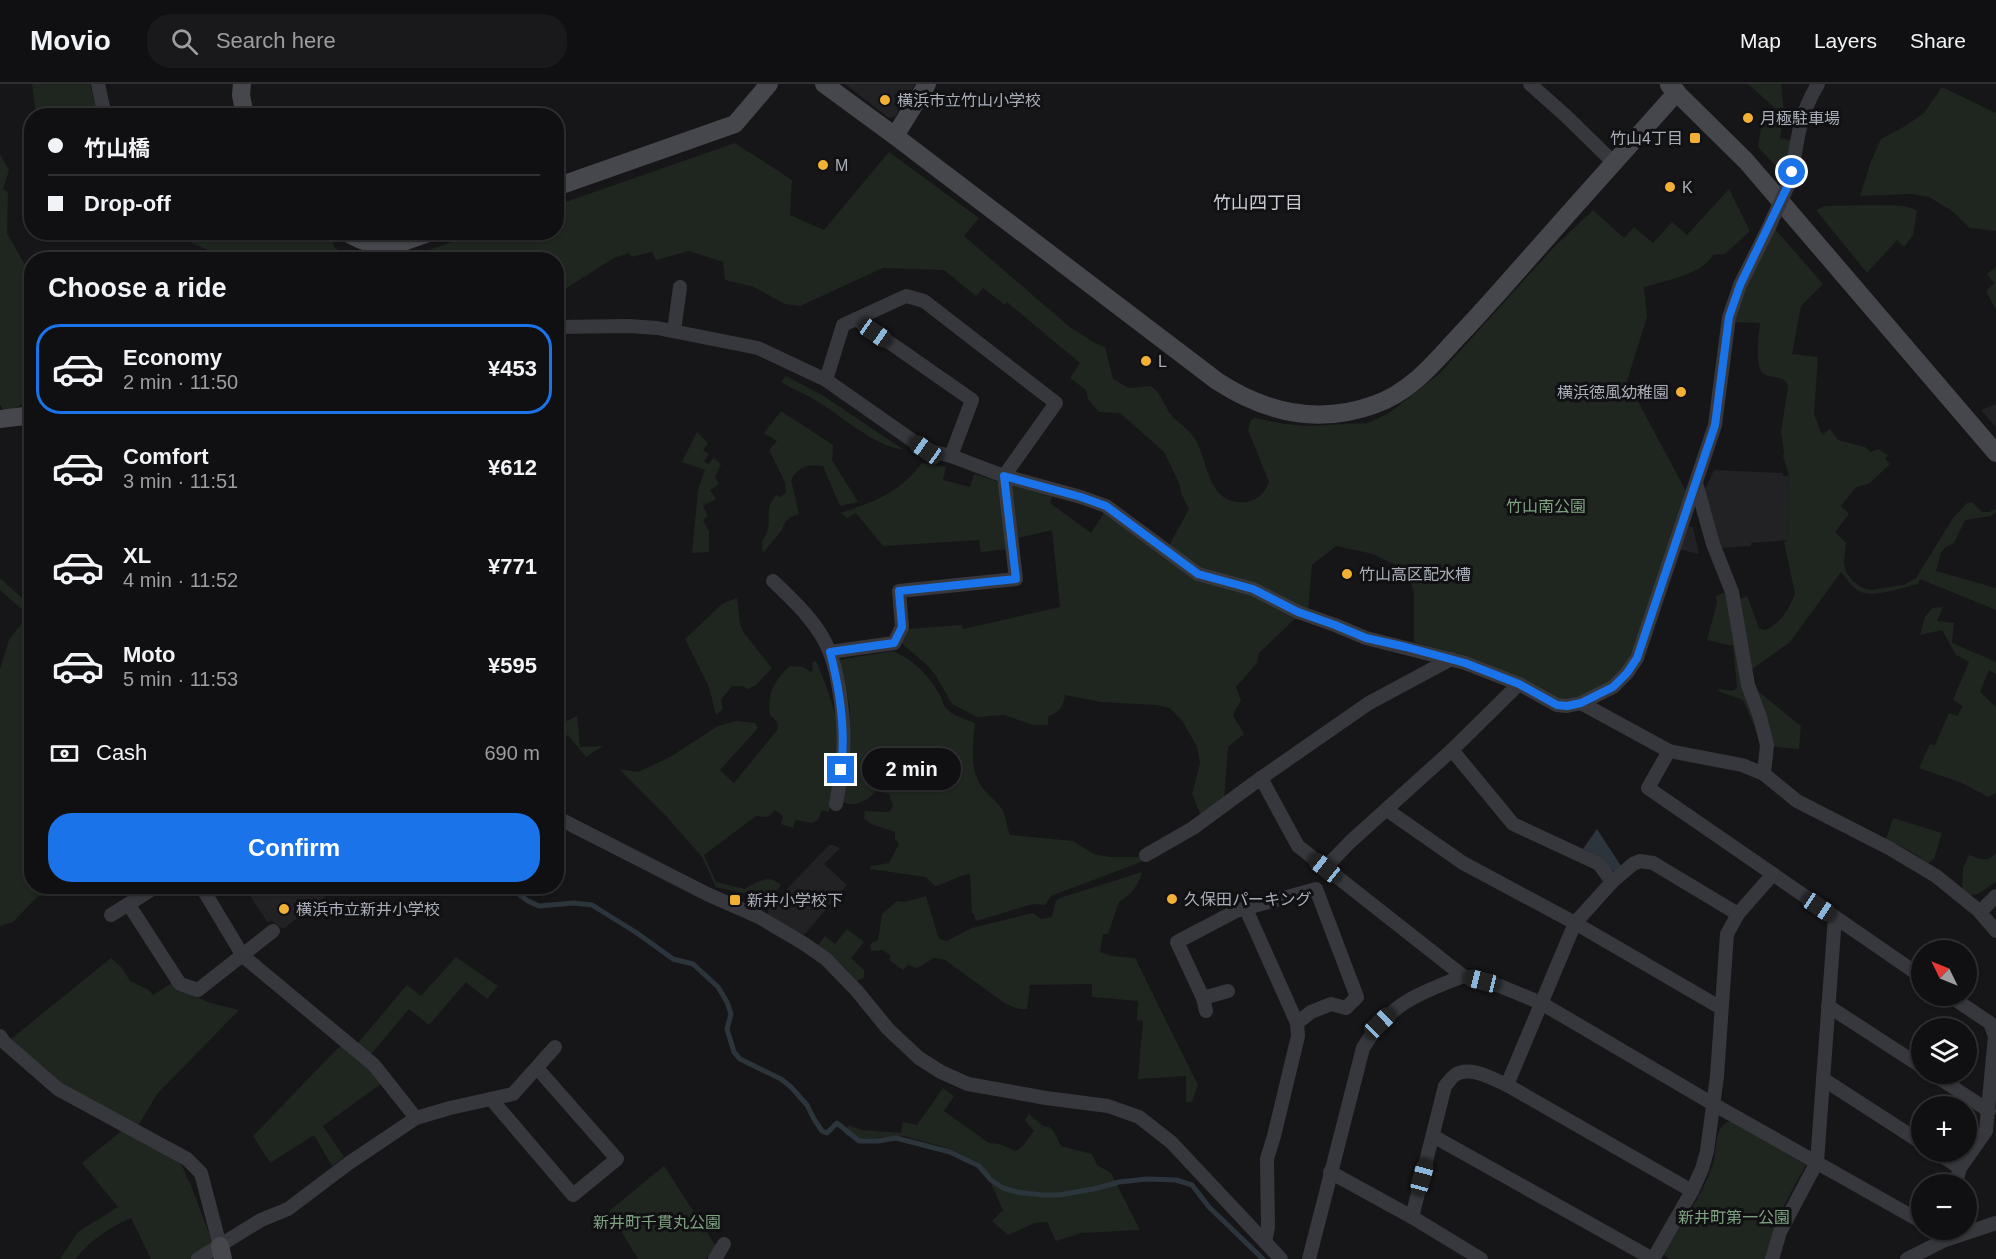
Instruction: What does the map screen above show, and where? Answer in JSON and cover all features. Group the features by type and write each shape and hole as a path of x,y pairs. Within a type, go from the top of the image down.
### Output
{"street":[{"path":"98,84 103,108"},
{"path":"242,84 244,108"},
{"path":"564,184 735,124 769,84"},
{"path":"824,84 1217,381 1255,403 1278,411 1304,415 1331,415 1377,404 1401,392 1420,378 1483,311 1614,163 1673,88 1767,184 1996,453"},
{"path":"895,136 927,84"},
{"path":"1530,84 1614,163"},
{"path":"564,327 629,326 674,331 758,348 826,380 926,450 1106,506 1198,574 1253,589 1298,612 1366,638 1451,659 1519,684 1557,705 1567,706 1581,703 1613,687 1627,673 1637,658 1715,425 1729,317 1740,285 1791,179 1800,123 1818,84"},
{"path":"359,240 381,245 408,240"},
{"path":"674,331 680,287"},
{"path":"826,380 843,325 906,296 924,302 1056,403 1004,476 1016,579 899,591 902,627 894,643 830,652"},
{"path":"856,319 972,400 951,456"},
{"path":"0,418 24,415"},
{"path":"1696,483 1713,544 1732,592 1748,685 1767,745 1764,774"},
{"path":"773,581 798,605 822,637 830,652 840,690 843,753 837,804"},
{"path":"1146,855 1193,828 1370,703 1451,659"},
{"path":"1325,868 1519,684"},
{"path":"1581,703 1669,751 1742,765 1764,774 1797,801 1889,848 1936,876 1978,910 1996,931"},
{"path":"1452,750 1513,824 1599,864 1612,882"},
{"path":"1669,751 1648,788 1911,969"},
{"path":"1261,778 1298,846 1463,976 1500,986 1541,1003 1713,1104 1911,1216"},
{"path":"1387,810 1463,863 1575,923 1721,1008"},
{"path":"564,821 707,894 759,917 803,943 826,959 857,991 888,1029 941,1072 968,1084 1108,1106 1139,1117 1171,1142 1281,1259"},
{"path":"1507,1085 1575,923 1612,882 1633,864 1640,861 1653,863 1738,914"},
{"path":"1433,1136 1653,1259 1692,1191 1707,1151 1717,1076 1727,934 1738,914 1773,874"},
{"path":"1228,991 1205,1004 1177,942 1236,911 1316,889 1357,997 1346,1008 1331,1004 1311,1012 1297,1023"},
{"path":"111,915 145,894"},
{"path":"206,894 243,956 374,1065 416,1118"},
{"path":"1978,910 1983,909 1996,896"},
{"path":"129,905 180,984 198,990 273,931"},
{"path":"1246,909 1297,1023 1298,1036 1267,1159 1268,1227 1265,1242"},
{"path":"1773,1259 1780,1232 1817,1162 1835,917"},
{"path":"1309,1259 1363,1048 1374,1029 1398,1006 1424,992 1463,976"},
{"path":"1828,1006 1911,1060"},
{"path":"1958,1174 1986,1131 1995,1036 1990,1023 1965,1006"},
{"path":"0,1036 58,1089 187,1159 201,1173 222,1252"},
{"path":"198,1259 222,1252 261,1220 288,1209 349,1163 416,1118 513,1094 555,1047"},
{"path":"491,1099 573,1195 617,1159 537,1068"},
{"path":"1412,1217 1445,1086 1455,1075 1464,1071 1482,1074 1507,1085 1692,1191"},
{"path":"1823,1079 1911,1136"},
{"path":"1948,1084 1989,1111"},
{"path":"1951,1162 1960,1168"},
{"path":"1330,1172 1412,1217 1481,1259"},
{"path":"1977,1226 1996,1223"},
{"path":"1907,1259 1932,1240"},
{"path":"715,1259 724,1244"}],"shaded area":[{"name":"横浜市立竹山小学校","path":"845,84 915,84 895,117 889,118"},
{"path":"1996,404 1996,427 1981,410"},
{"path":"1714,470 1789,475 1788,540 1720,548 1704,491"},
{"path":"1685,526 1693,527 1699,554 1678,549"},
{"path":"1597,829 1621,866 1615,871 1610,870 1604,859 1583,849"},
{"path":"829,845 840,848 824,864 847,885 804,935 772,918 768,914 769,908"},
{"name":"横浜市立新井小学校","path":"249,894 329,894 283,929 271,920 268,923"}],"green space":[{"path":"32,84 90,84 96,108 35,108"},
{"path":"1748,84 1781,84 1784,112 1780,138 1793,141 1786,177 1758,147 1761,128 1776,109"},
{"path":"1942,87 1996,113 1996,231 1970,228 1952,211 1929,197 1911,194 1860,196 1881,139 1924,113"},
{"name":"竹山南公園","path":"735,143 792,180 790,215 824,230 889,152 979,218 964,236 1072,329 1105,347 1113,379 1129,388 1151,386 1161,397 1172,416 1195,439 1217,490 1224,497 1233,501 1246,502 1260,495 1269,482 1248,430 1251,420 1255,418 1307,426 1368,423 1389,413 1440,373 1555,246 1593,210 1624,238 1634,227 1653,243 1672,222 1687,235 1729,189 1750,231 1725,254 1713,255 1708,262 1692,272 1644,287 1647,317 1627,381 1687,493 1657,589 1624,670 1606,686 1578,703 1556,702 1466,662 1414,642 1414,592 1407,571 1373,554 1336,546 1312,565 1308,610 1297,617 1259,653 1257,663 1236,687 1241,700 1233,715 1244,734 1228,747 1224,801 1202,818 1192,794 1200,763 1197,747 1183,722 1170,708 1101,702 1065,695 1060,708 1048,716 1048,725 1033,725 1004,715 977,717 952,704 936,676 926,664 900,642 906,629 962,625 963,629 1060,607 1052,530 1018,538 1009,487 1014,482 1053,494 1050,503 1091,533 1105,511 1165,553 1189,509 1181,493 1180,485 1164,452 1120,413 1099,412 1088,399 1086,390 1070,378 1080,363 1007,302 1005,305 983,288 976,296 944,270 883,268 800,306 785,304 754,287 725,280 723,262 689,251 656,260 652,252 631,257 629,253 614,258 564,290 564,252 423,252 458,240 564,240 564,203"},
{"path":"0,154 9,170 3,189 8,192 7,233 24,263 24,401 5,412 0,405"},
{"path":"1825,206 1902,206 1917,211 1913,235 1904,247 1897,240 1867,273 1816,210"},
{"path":"1775,229 1823,284 1801,306 1792,354 1818,357 1814,414 1822,435 1830,429 1838,440 1865,447 1871,452 1878,449 1888,455 1885,459 1890,464 1870,483 1855,488 1841,506 1849,514 1835,532 1846,543 1844,562 1846,572 1862,588 1871,590 1904,585 1916,578 1953,518 1967,503 1972,502 1982,512 1996,509 1996,512 1991,516 1965,520 1954,543 1941,552 1936,571 1996,588 1996,610 1920,579 1918,584 1881,593 1866,594 1855,588 1841,572 1790,642 1748,672 1737,600 1747,596 1759,628 1765,630 1783,615 1795,594 1784,542 1788,540 1789,475 1783,456 1781,432 1788,386 1783,379 1767,376 1761,371 1758,354 1760,323 1734,322 1747,284"},
{"path":"185,240 333,240 334,247 341,252 213,252"},
{"path":"1996,267 1995,308 1986,291 1994,283 1987,274"},
{"path":"786,376 822,395 904,450 881,443 815,400 781,382"},
{"path":"781,411 833,445 832,460 858,502 840,506 823,466 813,465 801,469 791,480 799,514 785,522 782,530 763,553 762,541 768,529 770,505 776,495 780,497 786,493 785,482 769,450 777,441 764,433"},
{"path":"697,432 708,443 703,450 709,454 704,461 708,464 714,458 721,464 715,477 719,484 710,490 716,499 703,506 708,516 703,520 709,532 709,552 692,553 698,490 705,470 682,462"},
{"path":"922,463 946,467 943,480 970,487 974,474 996,481 1001,486 1009,549 981,552 979,540 883,546 856,513 847,518 841,513 886,495 905,482"},
{"path":"0,578 24,600 24,611 0,590"},
{"path":"1728,591 1762,744 1743,700 1718,691 1720,689 1732,691 1737,688 1733,646 1707,640 1717,603 1716,596"},
{"path":"737,598 740,624 744,633 772,668 755,686 747,689 742,686 732,686 721,700 723,709 716,715 709,687 685,639 722,604"},
{"path":"1943,607 1937,621 1954,623 1952,643 1996,662 1996,674 1989,670 1980,692 1996,707 1996,793 1988,797 1962,783 1919,768 1930,744 1935,745 1949,713 1957,716 1963,706 1953,700 1969,662 1956,655 1942,630 1920,635 1925,617 1932,608"},
{"path":"24,620 24,894 47,894 37,897 13,922 0,926 0,669 9,640"},
{"path":"893,651 914,664 926,675 949,711 975,723 973,756 975,772 982,787 1002,809 1010,835 1073,841 1094,854 1109,857 1149,857 1149,859 1051,896 1045,905 1033,904 976,921 972,913 970,874 935,886 926,877 870,869 871,866 889,863 899,844 895,839 895,832 871,824 864,818 865,811 889,812 893,806 889,794 876,791 861,802 848,804 843,802 850,707 838,660"},
{"path":"816,661 833,706 838,733 835,783 829,812 822,810 818,820 812,823 795,820 793,828 781,824 783,816 775,810 768,817 756,816 704,855 716,882 745,889 768,879 781,885 764,906 751,895 716,887 702,857 667,817 619,769 638,772 670,757 718,726 737,721 755,723 758,728 720,770 734,783 778,729 777,722 770,715 769,707 776,682 790,666 803,667 811,672 812,663"},
{"path":"1750,685 1801,726 1799,749 1768,746"},
{"path":"577,716 580,747 603,746 586,757 564,733 564,722"},
{"path":"1893,818 1942,833 1934,859 1928,863 1886,839"},
{"path":"1996,853 1996,882 1980,893 1972,895 1962,891 1963,868 1969,855 1987,859"},
{"path":"1142,872 1134,889 1119,902 1108,934 1103,934 1100,952 1112,956 1135,958 1198,1085 1192,1102 1186,1102 1186,1076 1138,1079 1143,1021 1137,1020 1138,1001 1092,997 1092,984 1030,985 1027,1009 1020,1009 1003,1002 945,960 934,958 917,968 908,965 903,970 889,960 891,956 883,950 871,951 870,944 878,940 882,914 897,901 905,902 926,896 939,939 947,941 972,928 1033,913 1041,919 1052,917 1056,901 1060,898"},
{"path":"847,929 864,942 851,958 864,970 864,978 857,981 818,945 825,936 835,944"},
{"path":"456,957 498,986 487,999 466,982 429,1025 409,1009 371,1054 358,1043 407,985 421,996"},
{"path":"111,958 122,968 130,981 149,990 153,995 172,983 177,991 239,1010 157,1094 138,1126 55,1080 11,1039"},
{"path":"343,1045 370,1068 382,1083 323,1126 344,1157 332,1166 314,1135 270,1163 253,1136"},
{"path":"943,1088 954,1096 944,1111 989,1143 999,1144 1016,1151 1022,1147 1034,1131 1025,1120 1029,1114 1054,1132 1061,1146 1092,1154 1097,1165 1111,1173 1140,1230 1081,1233 1056,1241 1047,1222 1035,1223 1008,1235 992,1221 1003,1210 991,1184 995,1181 980,1164 950,1149 904,1136 859,1139 845,1135 848,1125 862,1130 901,1133 903,1122 917,1125"},
{"name":"新井町第一公園","path":"1727,1122 1731,1122 1806,1165 1777,1222 1766,1259 1669,1259 1662,1253 1703,1188 1713,1164 1718,1135"},
{"path":"124,1129 163,1149 183,1168 213,1244 190,1259 151,1259 131,1218 100,1235 75,1259 60,1259 78,1232 118,1207 82,1163"},
{"name":"新井町千貫丸公園","path":"664,1166 717,1248 705,1259 638,1259 609,1211"}],"waterway":[{"path":"519,894 539,906 574,903 592,905 673,959 693,964 718,987 727,1002 731,1014 727,1029 734,1052 740,1059 781,1079 791,1087 807,1105 822,1131 827,1133 837,1123 859,1141 896,1138 950,1152 979,1166 991,1180 1003,1188 1017,1192 1058,1195 1119,1182 1147,1179 1176,1180 1192,1185 1209,1207 1263,1259"}],"place":[{"name":"横浜市立竹山小学校","path":"885,100"},
{"name":"月極駐車場","path":"1748,118"},
{"name":"竹山4丁目","path":"1695,138"},
{"name":"M","path":"823,165"},
{"name":"K","path":"1670,187"},
{"name":"L","path":"1146,361"},
{"name":"横浜徳風幼稚園","path":"1681,392"},
{"name":"竹山高区配水槽","path":"1347,574"},
{"name":"久保田パーキング","path":"1172,899"},
{"name":"新井小学校下","path":"735,900"},
{"name":"横浜市立新井小学校","path":"284,909"}],"district":[{"name":"竹山四丁目","path":"1258,203"}],"route":[{"path":"841,770 843,753 840,690 830,652 894,643 902,627 899,591 1016,579 1004,476 1106,506 1198,574 1253,589 1298,612 1366,638 1465,663 1519,684 1557,705 1567,706 1581,703 1613,687 1627,673 1637,658 1715,425 1729,317 1740,285 1768,229 1792,172"}]}
